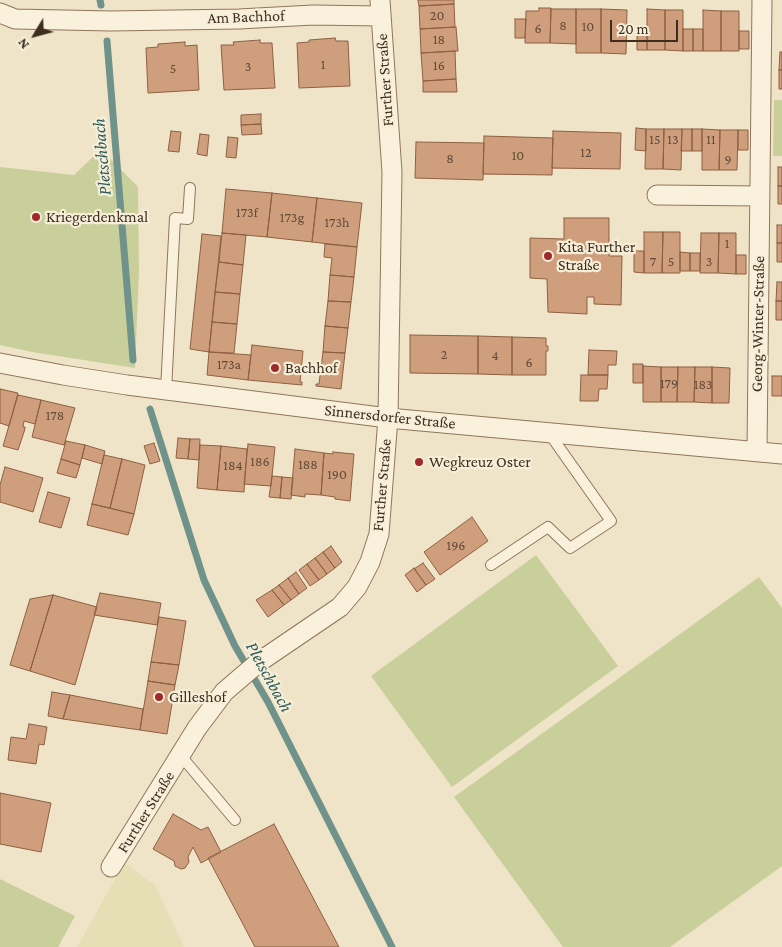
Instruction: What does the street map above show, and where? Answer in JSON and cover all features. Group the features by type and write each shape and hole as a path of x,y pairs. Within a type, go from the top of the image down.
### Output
{"street":[{"name":"Georg-Winter-Straße","path":"757,451 762,0"},
{"name":"Am Bachhof","path":"0,13 15,19 111,21 314,15 380,8"},
{"name":"Further Straße","path":"111,867 197,728 224,692 260,662 340,607 357,587 370,562 379,534 388,418 392,172 380,8"},
{"path":"657,195 760,196"},
{"name":"Sinnersdorfer Straße","path":"0,363 63,375 166,390 388,418 782,454"}],"lane":[{"path":"166,390 175,218 188,219 190,188"},
{"path":"490,565 548,527 570,548 611,521 548,432"},
{"path":"180,756 235,820"}],"shaded area":[{"path":"124,863 155,885 184,947 77,947"}],"green space":[{"path":"774,100 782,100 782,156 773,156"},
{"path":"101,149 138,187 139,272 135,368 32,352 0,345 0,167 74,175"},
{"path":"536,555 618,666 452,787 371,676"},
{"path":"759,577 782,608 782,866 670,947 563,947 454,797"},
{"path":"0,879 75,916 58,947 0,947"}],"building":[{"path":"418,0 454,0 454,4 419,6"},
{"path":"454,4 455,27 420,29 419,6"},
{"path":"539,8 551,8 550,43 525,43 526,11 539,11"},
{"path":"551,9 576,9 576,44 550,43"},
{"path":"576,9 601,9 601,53 576,53"},
{"path":"601,9 627,10 626,54 601,53"},
{"path":"647,9 665,10 665,50 647,50"},
{"path":"665,10 683,10 683,51 665,50"},
{"path":"703,10 721,11 721,51 703,51"},
{"path":"721,11 739,11 739,51 721,51"},
{"path":"515,19 526,19 525,38 515,38"},
{"path":"456,27 458,51 421,53 420,29"},
{"path":"683,29 693,29 693,51 683,51"},
{"path":"693,29 703,29 703,51 693,51"},
{"path":"739,31 749,31 749,49 739,49"},
{"path":"637,32 647,32 647,50 637,50"},
{"path":"335,38 336,41 348,41 350,86 299,88 297,43"},
{"path":"260,40 260,43 272,43 275,88 224,90 221,45 234,45 233,42"},
{"path":"185,42 185,46 197,45 199,90 148,93 146,48 158,47 158,44"},
{"path":"455,51 456,79 423,81 421,53"},
{"path":"780,52 782,52 782,70 779,70"},
{"path":"779,70 782,70 782,89 779,89"},
{"path":"456,79 457,92 423,92 423,81"},
{"path":"261,114 261,124 241,125 241,115"},
{"path":"261,124 262,134 242,135 241,125"},
{"path":"636,128 646,129 646,151 635,150"},
{"path":"646,129 664,129 663,169 645,169"},
{"path":"664,129 682,129 681,170 663,169"},
{"path":"682,129 692,129 692,151 681,151"},
{"path":"692,129 702,129 702,151 692,151"},
{"path":"702,129 720,130 719,170 702,170"},
{"path":"720,130 738,130 737,170 719,170"},
{"path":"738,130 748,130 748,150 738,150"},
{"path":"171,131 181,132 179,152 168,151"},
{"path":"553,131 621,133 620,169 552,168"},
{"path":"200,134 209,135 207,156 197,154"},
{"path":"484,136 553,138 552,175 483,174"},
{"path":"228,137 238,138 236,158 226,157"},
{"path":"416,142 484,143 483,180 415,178"},
{"path":"778,167 782,167 782,186 778,186"},
{"path":"778,186 782,186 782,204 778,204"},
{"path":"226,189 272,193 267,237 222,233"},
{"path":"272,193 317,198 312,242 267,237"},
{"path":"317,198 362,203 357,247 312,242"},
{"path":"564,218 609,218 609,256 622,256 621,305 594,304 594,297 587,297 587,314 548,312 547,279 530,278 530,238 564,239"},
{"path":"777,225 782,225 782,243 777,243"},
{"path":"644,232 663,232 662,273 644,273"},
{"path":"663,232 680,232 680,273 662,273"},
{"path":"222,233 246,235 243,265 219,262"},
{"path":"701,233 719,233 718,273 700,273"},
{"path":"719,233 736,233 736,274 718,273"},
{"path":"202,234 221,236 209,352 190,349"},
{"path":"777,243 782,243 782,262 777,262"},
{"path":"325,244 357,247 354,277 330,275 332,258 324,257"},
{"path":"634,251 644,251 644,273 634,272"},
{"path":"680,252 690,253 690,271 680,271"},
{"path":"690,253 700,253 700,271 690,271"},
{"path":"736,255 746,255 746,274 736,274"},
{"path":"219,262 243,265 240,294 215,292"},
{"path":"330,275 354,277 351,302 328,301"},
{"path":"777,282 782,282 782,301 776,301"},
{"path":"215,292 240,294 237,324 212,322"},
{"path":"328,301 351,302 348,328 325,326"},
{"path":"776,301 782,301 782,320 776,320"},
{"path":"212,322 237,324 234,353 209,352"},
{"path":"325,326 348,328 345,353 323,352"},
{"path":"410,335 478,336 478,374 410,373"},
{"path":"478,336 512,337 512,375 478,374"},
{"path":"512,337 546,338 548,351 546,351 546,375 512,375"},
{"name":"Bachhof","path":"252,345 303,351 300,382 302,382 302,385 248,380"},
{"path":"589,350 617,351 616,365 608,365 608,375 588,375"},
{"path":"209,352 251,355 248,380 207,375"},
{"path":"323,352 345,353 341,389 316,386 316,384 319,384"},
{"path":"633,364 643,364 643,383 633,383"},
{"path":"643,366 661,367 661,402 643,402"},
{"path":"661,367 678,367 677,402 661,402"},
{"path":"678,367 695,367 694,402 677,402"},
{"path":"695,367 712,367 712,403 694,402"},
{"path":"712,367 730,368 729,403 712,403"},
{"path":"581,375 608,375 607,389 599,389 598,401 580,401"},
{"path":"772,376 782,376 782,396 772,396"},
{"path":"0,389 18,393 9,426 0,423"},
{"path":"18,395 41,400 35,424 24,421 23,427 25,429 18,450 3,446"},
{"path":"41,400 75,408 64,445 32,437"},
{"path":"178,438 190,439 188,459 176,458"},
{"path":"190,439 200,439 199,460 188,459"},
{"path":"66,441 85,445 80,465 61,459"},
{"path":"154,443 160,461 150,464 144,446"},
{"path":"248,444 275,447 271,486 244,484"},
{"path":"85,445 105,451 102,464 82,458"},
{"path":"200,445 221,446 217,490 197,488"},
{"path":"221,446 247,449 244,492 217,490"},
{"path":"295,449 324,453 321,495 305,494 305,497 291,495"},
{"path":"333,452 354,454 350,501 321,495 324,453 333,454"},
{"path":"104,455 122,459 110,508 92,504"},
{"path":"61,459 80,465 76,478 57,473"},
{"path":"122,459 145,465 134,514 110,508"},
{"path":"5,467 43,478 33,512 0,502 0,485"},
{"path":"272,476 282,477 280,498 269,497"},
{"path":"282,477 293,478 291,499 280,498"},
{"path":"48,492 70,498 61,528 39,522"},
{"path":"92,504 134,514 128,535 87,525"},
{"path":"472,517 488,541 440,575 424,552"},
{"path":"331,546 342,562 335,568 323,552"},
{"path":"323,552 335,568 327,574 315,558"},
{"path":"315,558 327,574 319,580 307,564"},
{"path":"423,563 435,579 426,585 414,569"},
{"path":"307,564 319,580 310,586 299,570"},
{"path":"414,568 426,585 417,592 405,575"},
{"path":"296,572 307,588 299,594 288,578"},
{"path":"288,578 299,594 291,600 279,585"},
{"path":"279,585 291,600 284,605 272,590"},
{"path":"272,590 284,605 268,617 256,600"},
{"path":"100,593 161,603 157,625 94,615"},
{"path":"53,595 30,671 10,665 30,599"},
{"path":"53,595 97,607 75,685 30,671"},
{"path":"159,617 186,621 179,665 151,662"},
{"path":"151,662 179,665 175,685 148,681"},
{"name":"Gilleshof","path":"148,681 175,685 167,734 140,730"},
{"path":"52,692 70,695 63,719 48,716"},
{"path":"70,695 143,709 140,730 63,719"},
{"path":"29,724 47,727 44,745 39,744 36,764 8,760 11,737 26,739"},
{"path":"0,793 51,803 41,852 0,844"},
{"path":"173,814 201,830 208,827 221,852 201,863 193,847 188,857 189,862 185,868 181,869 175,866 174,861 153,849"},
{"path":"274,824 339,947 255,947 208,858"}],"waterway":[{"name":"Pletschbach","path":"100,0 101,5"},
{"name":"Pletschbach","path":"107,41 133,360"},
{"name":"Pletschbach","path":"150,409 204,580 235,646 268,702 392,947"}],"place":[{"name":"Kriegerdenkmal","path":"36,217"},
{"name":"Kita Further Straße","path":"548,256"},
{"name":"Bachhof","path":"275,368"},
{"name":"Wegkreuz Oster","path":"419,462"},
{"name":"Gilleshof","path":"159,697"}]}
